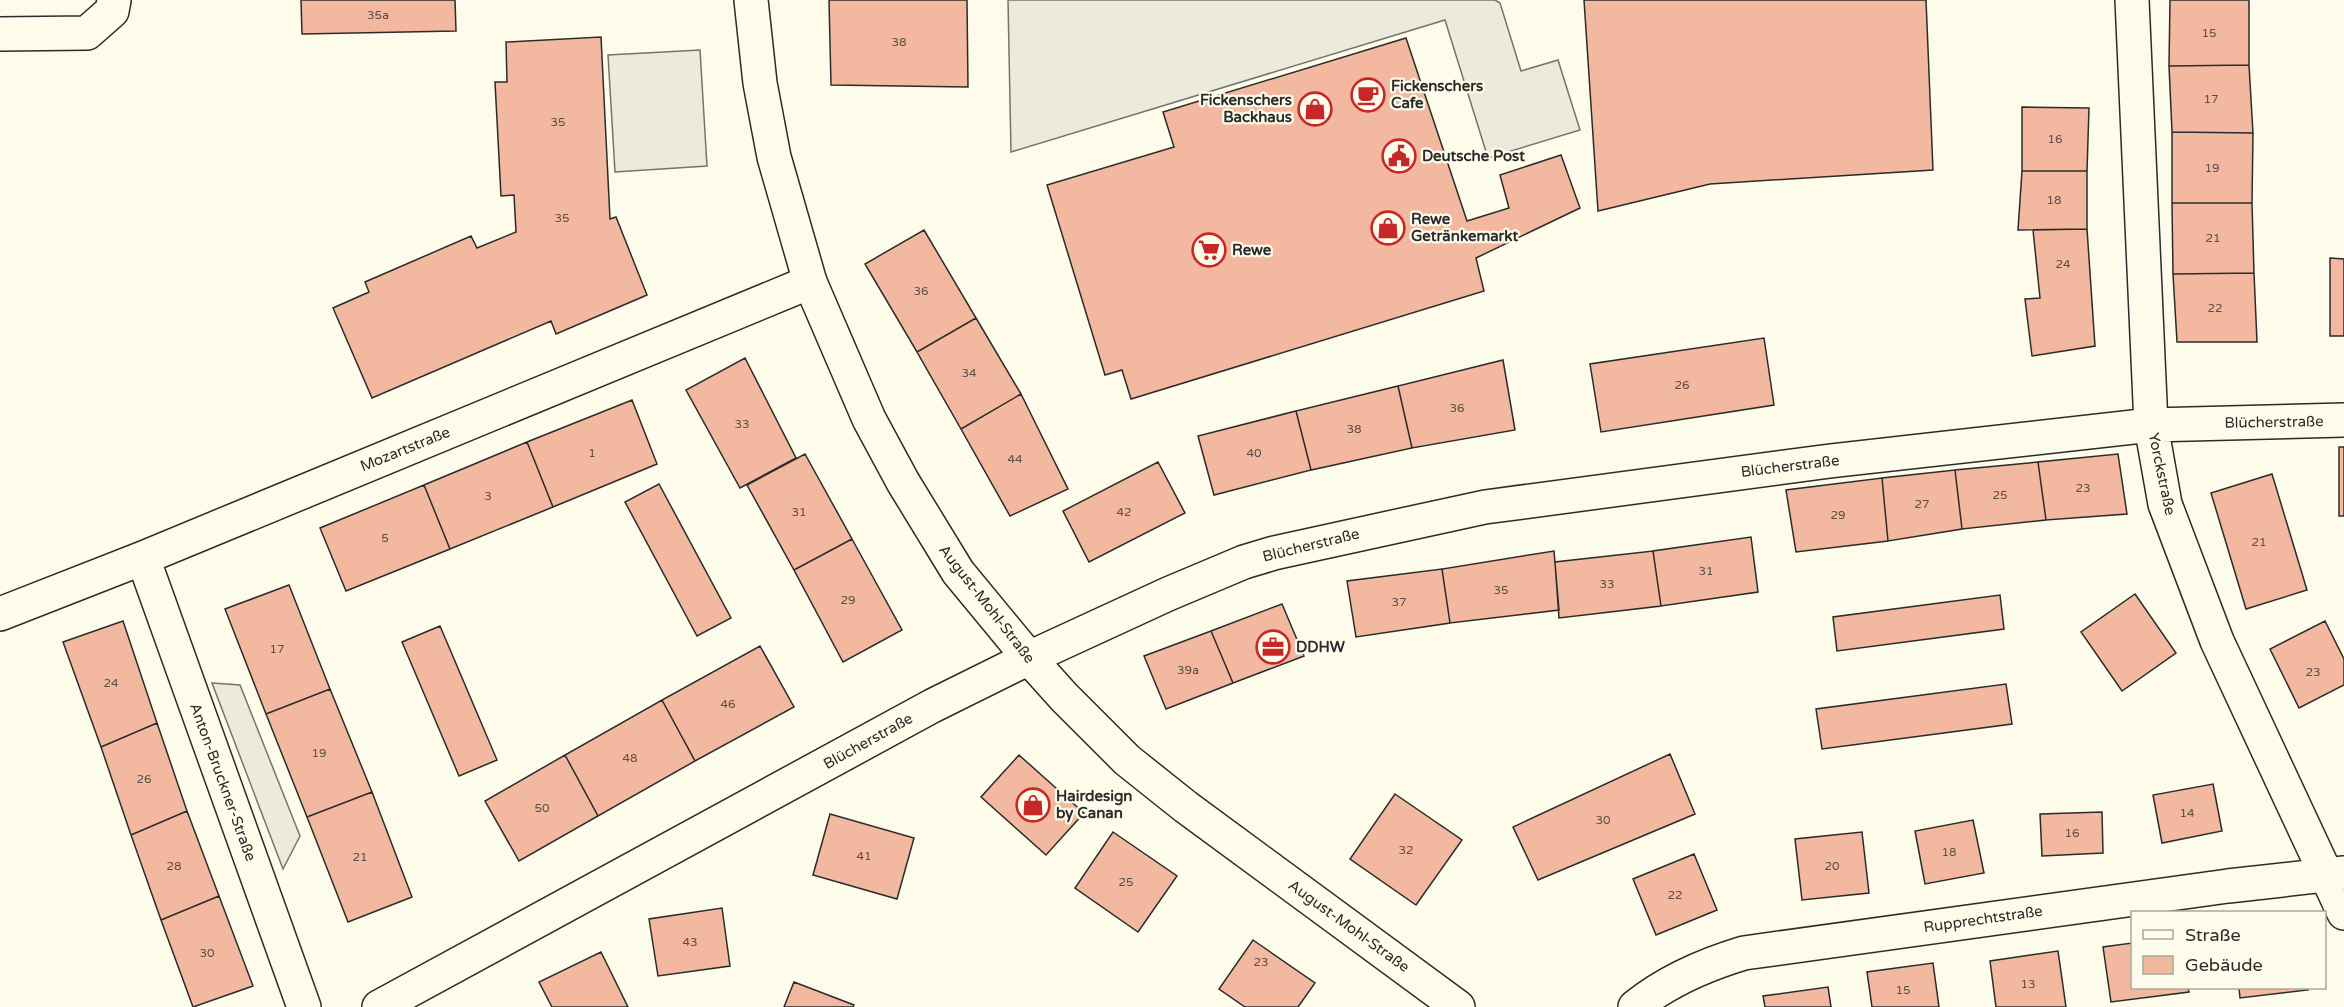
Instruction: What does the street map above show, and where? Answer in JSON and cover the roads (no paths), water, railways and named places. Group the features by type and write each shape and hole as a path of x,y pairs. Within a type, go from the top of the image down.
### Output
{"street":[{"path":"0,34 87,33 112,11 114,0"},
{"name":"August-Mohl-Straße","path":"751,0 760,83 774,157 810,282 864,408 903,482 958,572 1064,697 1127,760 1186,807 1458,1007"},
{"name":"Yorckstraße","path":"2132,0 2151,425 2165,504 2217,641 2335,873 2344,913"},
{"name":"Mozartstraße","path":"0,614 143,558 810,282"},
{"name":"Blücherstraße","path":"379,1007 932,706 1029,658 1244,562 1322,541 1473,509 1830,461 2151,425 2344,420"},
{"name":"Anton-Bruckner-Straße","path":"143,558 304,1007"},
{"name":"Rupprechtstraße","path":"1635,1007 1678,978 1712,963 1744,953 2193,890 2335,873"}],"place":[{"name":"Fickenschers Cafe","path":"1368,95"},
{"name":"Fickenschers Backhaus","path":"1315,109"},
{"name":"Deutsche Post","path":"1399,156"},
{"name":"Rewe Getränkemarkt","path":"1388,228"},
{"name":"Rewe","path":"1209,250"},
{"name":"DDHW","path":"1273,647"},
{"name":"Hairdesign by Canan","path":"1033,805"}]}
